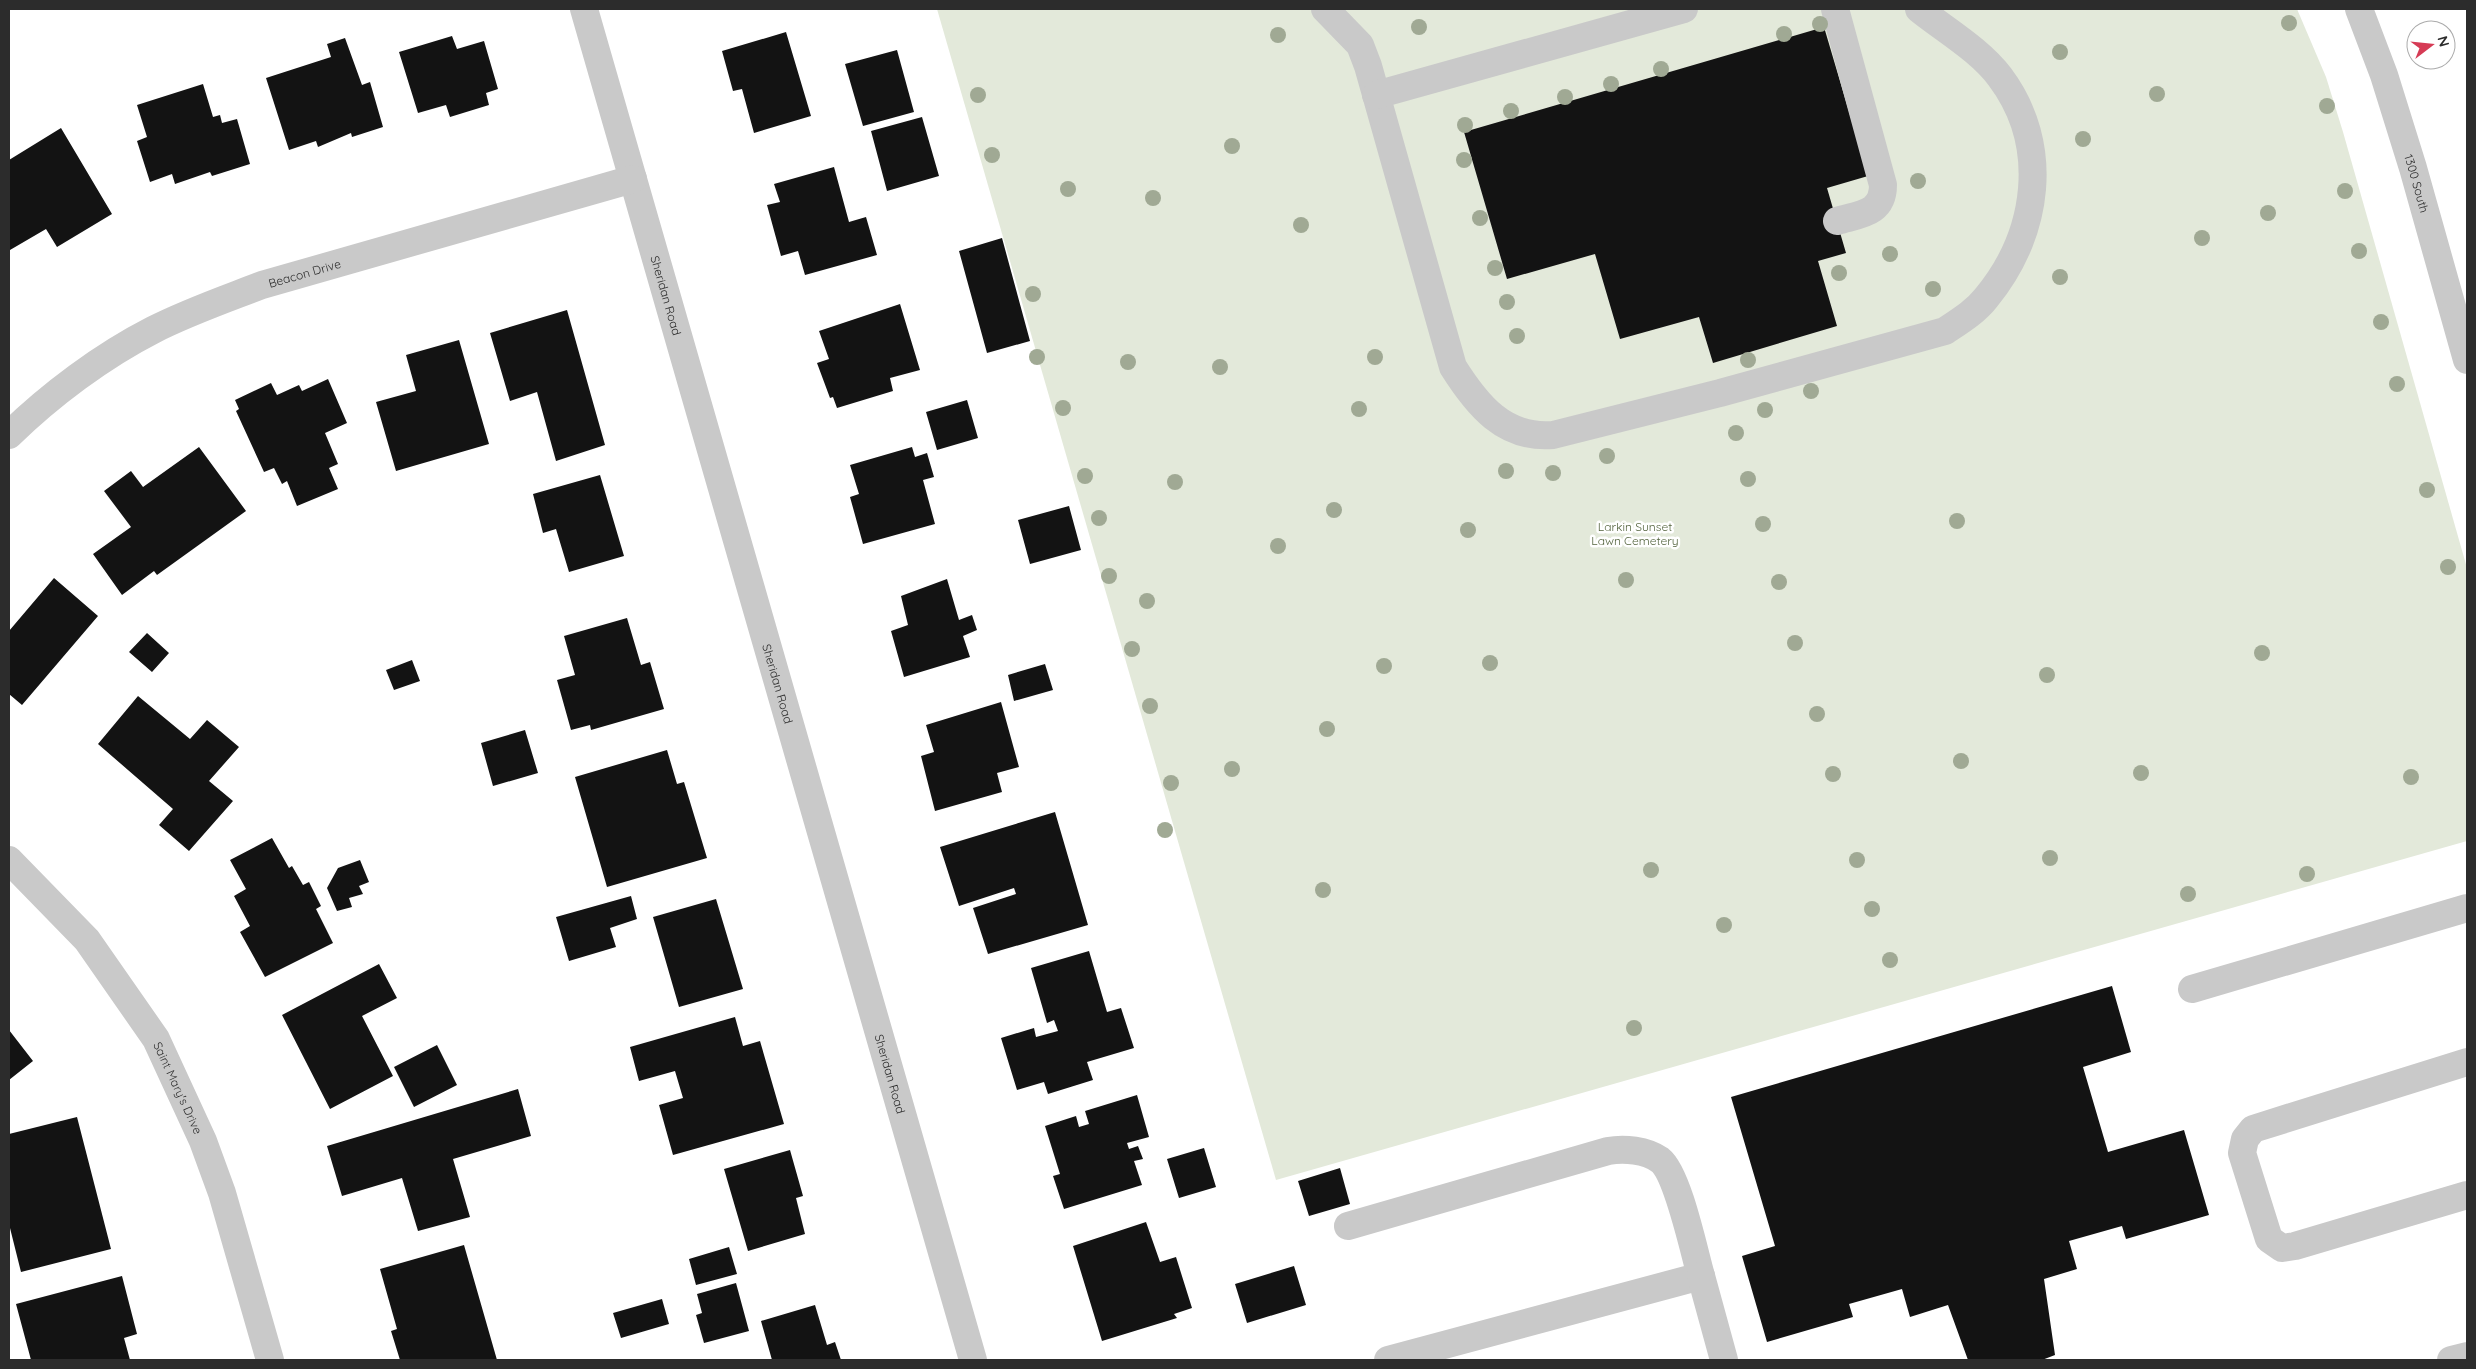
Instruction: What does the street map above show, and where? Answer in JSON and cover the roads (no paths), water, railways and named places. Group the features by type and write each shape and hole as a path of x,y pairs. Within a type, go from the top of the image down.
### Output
{"street":[{"name":"Sheridan Road","path":"584,9 973,1360"},
{"path":"1325,9 1346,27 1360,45 1453,367 1469,392 1505,425 1521,434 1536,437 1553,435 1720,393 1945,331 1968,316 1986,299 2004,273 2016,249 2027,219 2033,178 2033,161 2028,128 2015,99 1999,76 1919,9"},
{"path":"1376,95 1684,9"},
{"path":"1835,9 1883,185 1881,202 1875,208 1837,221"},
{"name":"1300 South","path":"2359,9 2366,23 2401,131 2467,360"},
{"name":"Beacon Drive","path":"9,435 51,398 100,362 152,330 207,306 262,285 633,179"},
{"name":"Saint Mary's Drive","path":"9,860 88,940 156,1039 200,1132 222,1193 270,1360"},
{"path":"2192,990 2467,908"},
{"path":"2467,1062 2253,1129 2245,1139 2242,1153 2269,1239 2282,1248 2295,1246 2467,1195"},
{"path":"1348,1226 1608,1150 1626,1148 1660,1160 1672,1177 1724,1360"},
{"path":"1388,1360 1701,1276"},
{"path":"2451,1360 2467,1356"}],"park label":[{"name":"Larkin Sunset Lawn Cemetery","path":"1635,533"}]}
